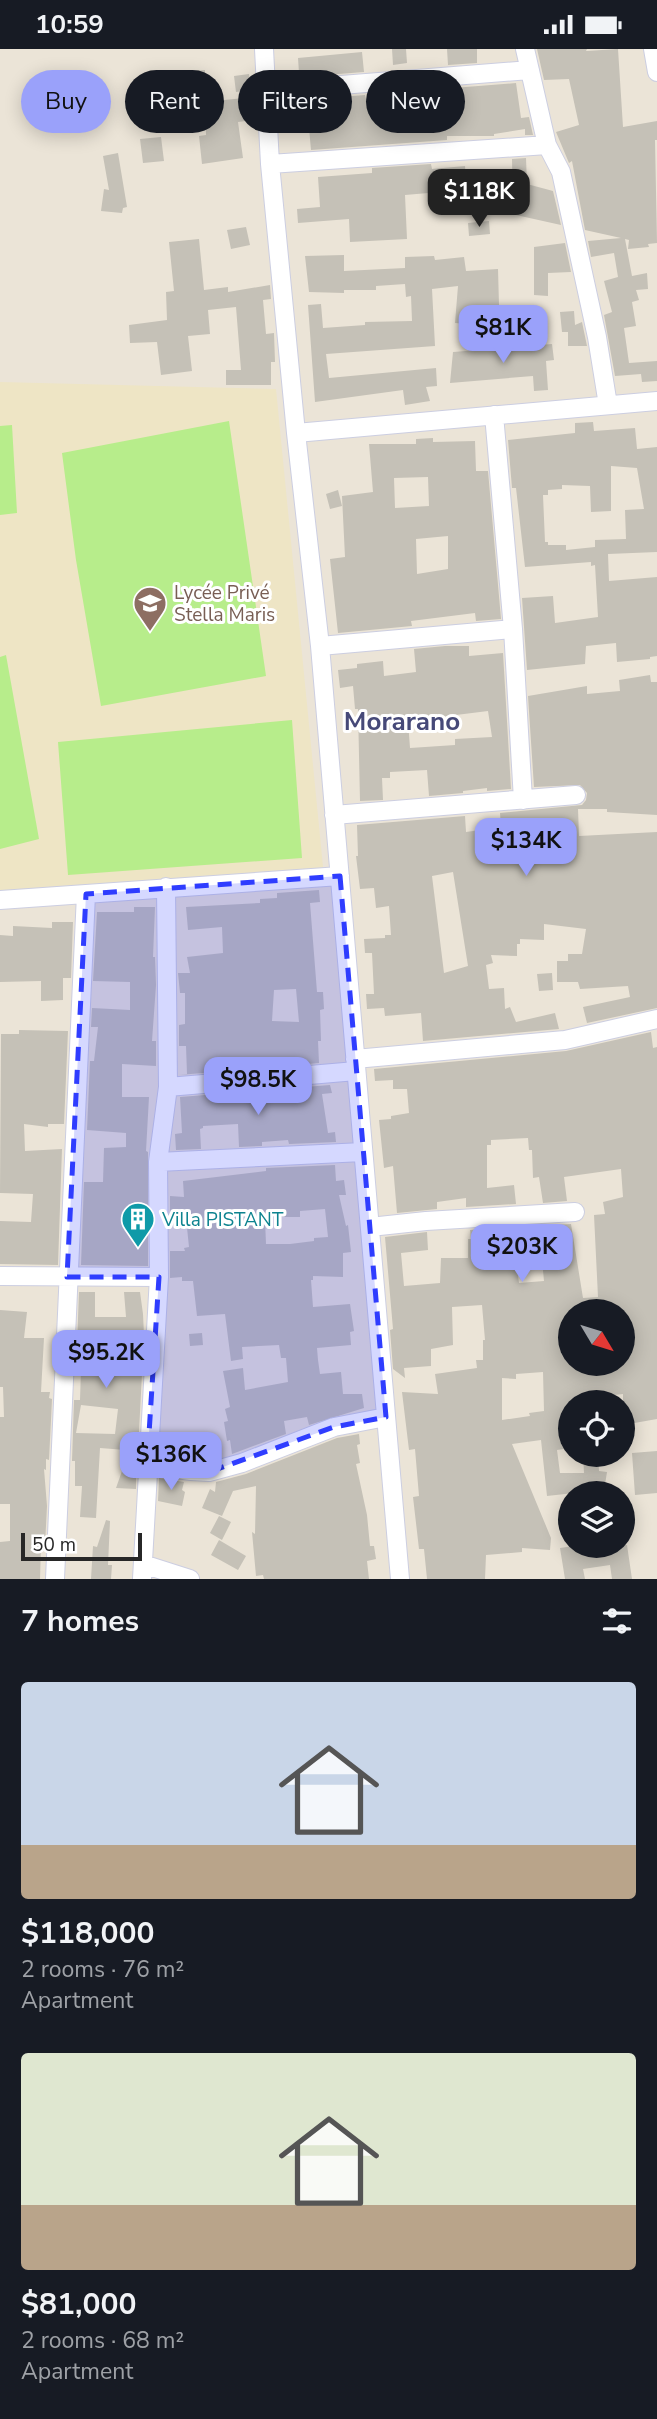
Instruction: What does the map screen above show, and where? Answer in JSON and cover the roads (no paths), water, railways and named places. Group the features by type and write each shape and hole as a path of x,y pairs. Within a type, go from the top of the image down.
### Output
{"street":[{"path":"264,49 265,70"},
{"path":"525,49 547,145 561,172 597,337 608,405"},
{"path":"653,49 657,72"},
{"path":"352,84 530,70"},
{"path":"268,133 296,433 320,646 400,1579"},
{"path":"270,165 547,145"},
{"path":"296,433 657,401"},
{"path":"494,415 513,629 523,800"},
{"path":"320,646 513,629"},
{"path":"334,815 576,795"},
{"path":"0,900 340,876"},
{"path":"166,887 168,1087 159,1162 159,1277 143,1571 190,1579"},
{"path":"55,1579 86,894"},
{"path":"168,1087 565,1040 657,1019"},
{"path":"159,1162 363,1151"},
{"path":"370,1227 426,1220 575,1212"},
{"path":"0,1276 159,1277"},
{"path":"147,1465 209,1472 242,1463 334,1427 386,1417"}],"place":[{"name":"Lycée Privé Stella Maris","path":"150,633"},
{"name":"Villa PISTANT","path":"138,1249"}],"district":[{"name":"Morarano","path":"402,721"}]}
